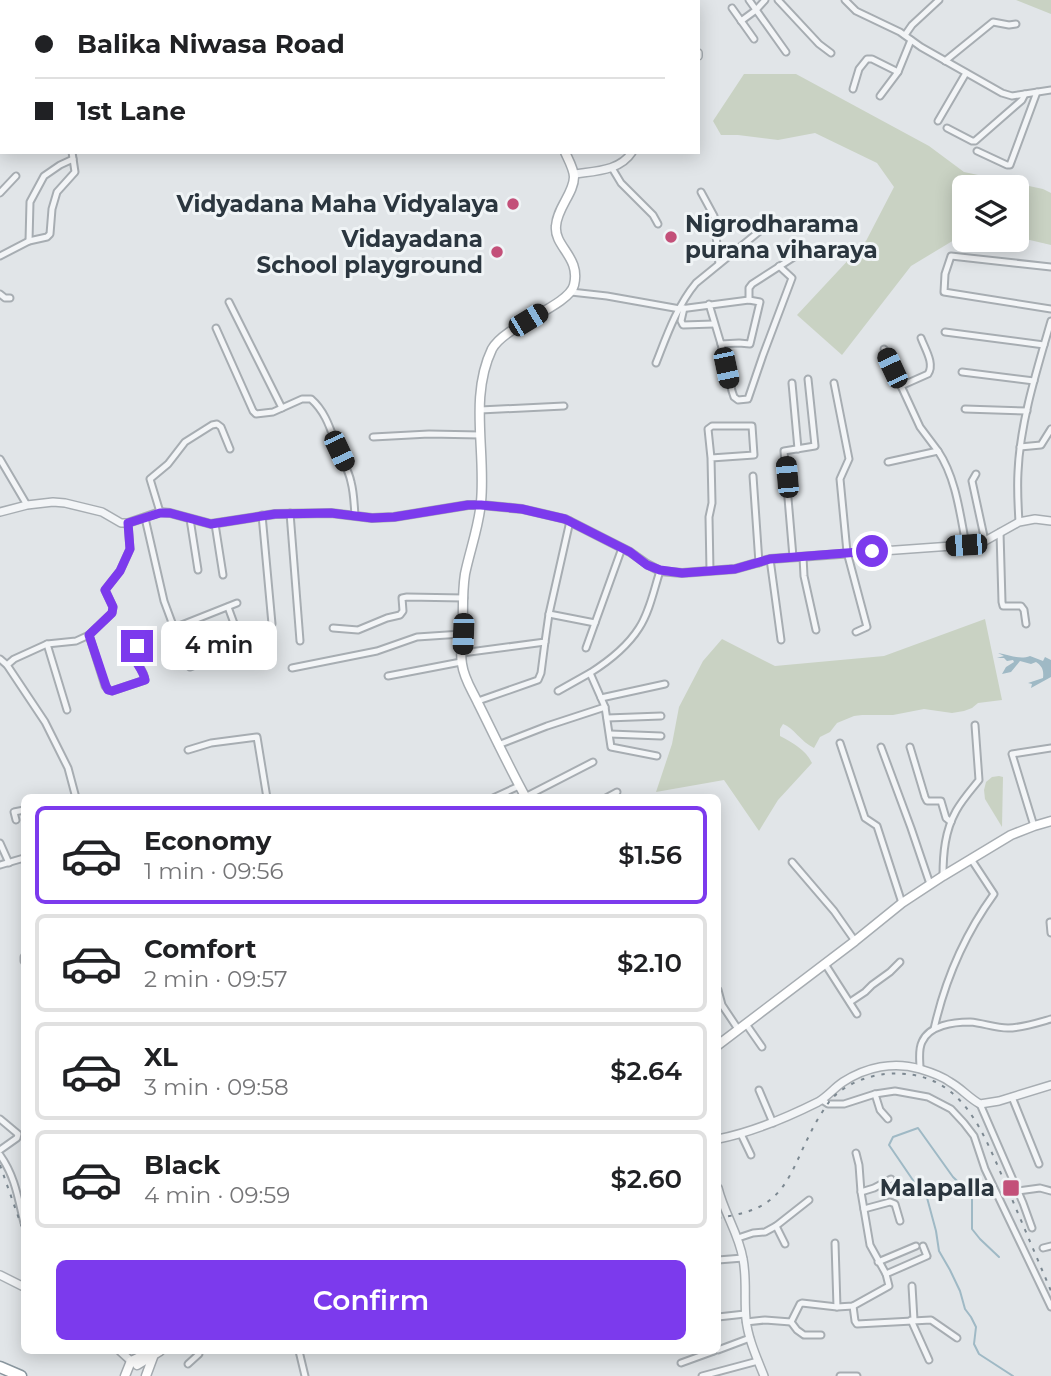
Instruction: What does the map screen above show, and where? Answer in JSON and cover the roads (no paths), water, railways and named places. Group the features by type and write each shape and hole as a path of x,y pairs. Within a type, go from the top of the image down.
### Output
{"highway":[{"path":"0,1367 21,1376"},
{"path":"0,1374 5,1376"}],"main road":[{"path":"523,794 465,678 461,657 465,577 481,505 481,383 493,348 506,334 571,292 574,285 575,265 556,232 556,224 563,203 573,186 575,174 566,154"},
{"path":"721,1043 930,884 1011,835 1051,821"},
{"path":"125,1376 134,1363 153,1354"},
{"path":"134,1363 143,1376 154,1354"}],"street":[{"path":"749,0 786,52"},
{"path":"741,21 765,0"},
{"path":"779,0 818,44 831,52"},
{"path":"845,0 856,11 905,35 944,61 1002,93 1012,96 1051,90"},
{"path":"905,35 912,24 939,0"},
{"path":"732,8 754,40"},
{"path":"944,61 993,22 1016,24"},
{"path":"880,96 898,72 911,40"},
{"path":"853,89 859,68 867,59 898,72"},
{"path":"938,121 966,73"},
{"path":"977,151 1010,165 1037,92"},
{"path":"947,128 975,141 1022,100 1024,94"},
{"path":"575,174 616,167 631,154"},
{"path":"0,256 29,241 47,237 50,233 57,192 75,172 72,156 44,176 30,202 29,241"},
{"path":"612,168 621,183 653,215 658,224"},
{"path":"0,193 16,176"},
{"path":"701,192 713,216 719,264"},
{"path":"656,363 670,327 689,291 761,230"},
{"path":"1051,267 951,256 944,274 944,292 1051,309"},
{"path":"749,300 749,288 752,284 794,257"},
{"path":"709,304 734,397 738,400 748,399 792,278 779,266"},
{"path":"571,292 682,308 749,300 760,302 750,344 721,344"},
{"path":"0,294 10,298"},
{"path":"229,302 282,408"},
{"path":"682,308 683,325 715,324"},
{"path":"1019,522 1020,447 1034,381 1051,321"},
{"path":"216,328 256,414 273,412 302,399 311,399 318,405 330,425 349,473 355,515"},
{"path":"946,332 1044,345"},
{"path":"901,386 931,372 931,363 921,338"},
{"path":"884,349 920,427 943,458 955,493 966,545"},
{"path":"962,372 1034,381"},
{"path":"793,557 784,451 815,446 808,379"},
{"path":"792,383 798,449"},
{"path":"834,383 849,458 840,479 847,552 867,627 856,632"},
{"path":"480,410 564,406"},
{"path":"965,410 1027,411"},
{"path":"160,513 149,479 168,464 185,442 217,424 221,427 230,449"},
{"path":"710,571 709,517 712,503 708,429 752,426 754,455 711,458"},
{"path":"1020,447 1041,445 1051,429"},
{"path":"373,437 480,435"},
{"path":"888,462 938,451"},
{"path":"0,459 27,505"},
{"path":"976,474 972,481 985,541"},
{"path":"753,476 759,563"},
{"path":"0,512 53,502 102,512 121,523 170,513 215,524 290,513 394,517 481,505 522,509 570,521 630,552 647,565 682,573 735,569 770,559 966,545 985,541 1019,522 1035,519 1051,521"},
{"path":"290,513 300,641"},
{"path":"262,516 272,624"},
{"path":"145,518 164,601 190,667 231,651 239,643 228,607"},
{"path":"190,519 198,570"},
{"path":"478,701 538,680 549,614 570,521"},
{"path":"7,665 47,643 76,640 89,635 112,613 113,607 105,590 120,571 130,549 128,523"},
{"path":"215,524 223,575"},
{"path":"1000,532 1003,606 1021,606 1026,624"},
{"path":"586,648 622,548"},
{"path":"803,557 804,576 816,630"},
{"path":"770,559 781,640"},
{"path":"558,691 609,660 625,645 640,627 660,570"},
{"path":"333,628 358,629 400,615 403,611 402,598 464,598"},
{"path":"174,628 237,603"},
{"path":"549,614 595,623"},
{"path":"292,668 377,651 417,638 463,634"},
{"path":"89,635 106,686 112,691 145,680 144,672 132,653 137,646"},
{"path":"388,676 461,657 545,642"},
{"path":"47,643 67,710"},
{"path":"0,659 7,665 45,722 68,768 75,794"},
{"path":"590,673 605,707 611,747 657,756"},
{"path":"601,698 665,684"},
{"path":"498,745 605,707"},
{"path":"607,718 661,716"},
{"path":"943,876 943,856 951,822 956,810 979,780 975,725"},
{"path":"610,734 661,736"},
{"path":"188,750 211,743 257,737 266,794"},
{"path":"839,743 865,818 877,826 902,903"},
{"path":"881,747 930,884"},
{"path":"910,747 925,797 928,801 942,802 946,818 951,822"},
{"path":"1034,826 1012,754 1051,748"},
{"path":"531,794 593,762"},
{"path":"502,794 519,786"},
{"path":"613,794 617,792"},
{"path":"16,820 14,813 21,811"},
{"path":"0,843 12,862"},
{"path":"0,865 21,859"},
{"path":"934,1029 938,1009 964,940 994,894 971,859"},
{"path":"792,862 834,911 855,941"},
{"path":"1050,922 1051,933"},
{"path":"850,1002 866,992 900,962"},
{"path":"825,964 857,1014"},
{"path":"721,1001 762,1047"},
{"path":"920,1069 919,1050 923,1038 934,1029 968,1022 1009,1028 1051,1019"},
{"path":"721,1138 741,1135 773,1123 822,1100 844,1082 871,1069 900,1065 920,1069 949,1081 980,1104 1032,1228"},
{"path":"980,1104 1051,1085"},
{"path":"759,1090 773,1123"},
{"path":"822,1100 828,1104 844,1104 895,1091 928,1097 951,1109 974,1136 985,1169 1051,1307"},
{"path":"876,1094 880,1110 888,1119"},
{"path":"1012,1097 1039,1164"},
{"path":"0,1119 18,1134 17,1138 0,1152 16,1183 21,1208"},
{"path":"741,1135 751,1155"},
{"path":"791,1322 802,1303 853,1306 890,1284 870,1245 856,1153"},
{"path":"861,1192 891,1179"},
{"path":"1018,1191 1040,1188 1051,1191"},
{"path":"721,1196 743,1258 746,1318 750,1338 764,1376"},
{"path":"738,1238 776,1227 809,1200"},
{"path":"864,1209 891,1202 895,1204 900,1222"},
{"path":"776,1227 785,1244"},
{"path":"835,1243 837,1307"},
{"path":"878,1262 919,1246 927,1256 886,1274"},
{"path":"1043,1248 1051,1246"},
{"path":"721,1260 743,1258"},
{"path":"0,1275 21,1286"},
{"path":"912,1286 913,1320 929,1360"},
{"path":"853,1306 857,1324 931,1320 957,1338"},
{"path":"721,1317 791,1322"},
{"path":"791,1322 796,1330 804,1335 821,1335"},
{"path":"721,1348 750,1338"},
{"path":"124,1354 134,1363"},
{"path":"188,1364 199,1354"},
{"path":"300,1354 305,1376"},
{"path":"681,1363 705,1354"},
{"path":"702,1376 758,1361"},
{"path":"840,1376 857,1376"}],"water":[{"path":"998,653 1018,657 1030,656 1043,661 1045,657 1051,660 1051,677 1031,688 1032,684 1028,683 1043,678 1040,665 1036,662 1031,664 1020,661 1011,672 1002,674 1006,667 1014,662 997,658 1004,656"}],"waterway":[{"path":"999,1257 972,1229 972,1195 953,1177 918,1128 893,1137 889,1145 919,1189 926,1194 939,1251 976,1327 974,1344 979,1354 1013,1376"}],"railway":[{"path":"721,1217 754,1209 777,1193 790,1175 819,1118 840,1091 878,1075 912,1075 934,1081 952,1093 979,1127 1051,1291"},
{"path":"0,1165 21,1224"}],"place":[{"name":"Vidyadana Maha Vidyalaya","path":"513,204"},
{"name":"Nigrodharama purana viharaya","path":"671,237"},
{"name":"Vidayadana School playground","path":"497,252"},
{"name":"Malapalla","path":"1011,1188"}]}
